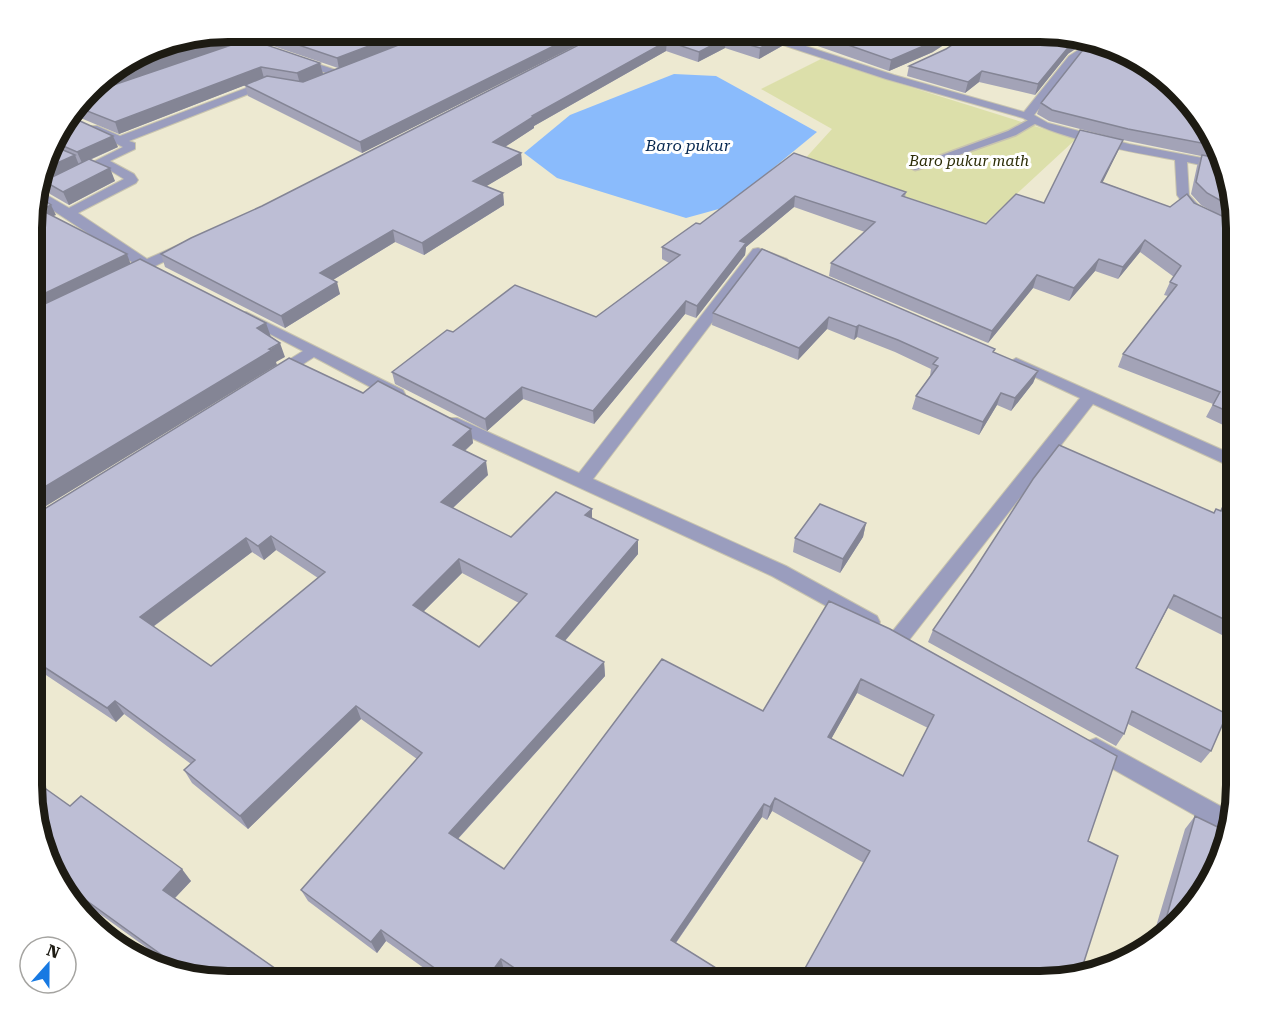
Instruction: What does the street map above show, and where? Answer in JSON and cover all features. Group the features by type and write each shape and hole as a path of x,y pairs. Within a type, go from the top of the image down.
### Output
{"street":[{"path":"230,52 257,46 246,42"},
{"path":"783,42 890,77 1030,118 1044,125 1128,147 1215,164"},
{"path":"792,45 798,42"},
{"path":"1030,118 1073,58 1087,49"},
{"path":"284,55 344,72 320,81"},
{"path":"890,77 909,69"},
{"path":"120,140 269,82 283,86"},
{"path":"47,186 131,146 78,122"},
{"path":"1182,158 1183,195 1196,210 1226,226"},
{"path":"69,213 132,180 101,161"},
{"path":"45,199 167,275"},
{"path":"126,274 197,241"},
{"path":"582,482 758,252 801,271"},
{"path":"230,308 416,404"},
{"path":"263,382 314,351"},
{"path":"1005,359 1226,458"},
{"path":"899,639 1090,397"},
{"path":"436,414 477,436 779,571 919,650"},
{"path":"1079,739 1222,820"}],"lane":[{"path":"915,167 1012,133 1030,118"}],"green space":[{"name":"Baro pukur math","path":"821,59 1076,139 985,223 802,162 832,129 761,89"}],"water":[{"name":"Baro pukur","path":"674,74 716,76 817,132 726,207 686,218 557,178 524,153 570,115"}],"building":[{"path":"240,42 258,42 320,63 297,73 261,67 115,122 84,110 105,88"},
{"path":"290,42 379,42 337,58"},
{"path":"406,42 562,42 360,142 245,85 267,76 303,82"},
{"path":"584,42 665,42 532,116 493,142 521,153 473,181 503,193 422,243 393,230 320,273 337,282 281,316 161,254 262,206"},
{"path":"670,42 718,42 699,52"},
{"path":"740,42 772,42 760,48"},
{"path":"840,42 933,42 891,60"},
{"path":"956,42 1052,42 1070,45 1038,84 982,71 968,82 909,66"},
{"path":"198,45 138,65 168,52"},
{"path":"1086,48 1111,56 1153,80 1180,105 1205,144 1128,129 1052,110 1041,103"},
{"path":"77,120 113,136 77,152 62,145"},
{"path":"1080,130 1123,140 1101,182 1170,207 1187,194 1194,203 1225,217 1226,411 1213,405 1220,392 1123,354 1177,285 1170,282 1181,266 1145,240 1123,267 1099,259 1074,288 1037,275 992,331 831,263 875,222 795,196 740,241 746,243 697,306 686,301 593,411 522,387 485,419 392,372 447,330 453,332 515,285 596,317 680,255 662,247 696,223 700,224 794,153 906,192 902,196 986,224 1016,194 1044,203"},
{"path":"60,149 75,155 53,165"},
{"path":"1202,155 1212,157 1224,202 1207,193 1196,182"},
{"path":"89,159 110,168 63,192 48,183 49,178"},
{"path":"45,200 51,205 44,209"},
{"path":"43,211 127,254 42,295"},
{"path":"762,249 995,349 993,352 1038,371 1015,398 1001,393 983,422 916,396 938,366 933,364 938,358 898,340 859,325 856,327 829,317 799,348 713,313"},
{"path":"140,259 266,323 257,328 280,343 42,489 42,305"},
{"path":"289,358 363,393 378,381 471,429 453,445 486,461 441,502 511,537 556,492 592,509 585,515 638,540 556,636 604,662 449,833 504,869 662,659 763,711 829,601 890,629 1117,756 1088,841 1118,856 1083,965 1040,971 804,971 870,851 775,798 770,807 764,804 671,940 721,971 519,971 501,959 492,971 439,971 381,930 371,942 301,890 422,753 356,706 240,816 184,770 195,760 115,701 107,708 42,666 42,510","holes":["271,536 325,572 211,666 140,617 246,538 258,546","459,559 527,594 479,647 413,605","861,679 934,715 903,776 828,737"]},
{"path":"1059,445 1214,513 1216,509 1221,511 1226,501 1226,620 1174,595 1136,668 1226,713 1211,751 1132,711 1124,734 933,630 1033,479"},
{"path":"820,504 866,523 843,559 795,538"},
{"path":"42,786 70,806 81,796 182,869 163,890 279,971 216,971 171,962 77,894 61,867 48,833"},
{"path":"1195,816 1220,828 1216,845 1201,878 1188,898 1168,920 1166,919"}]}
